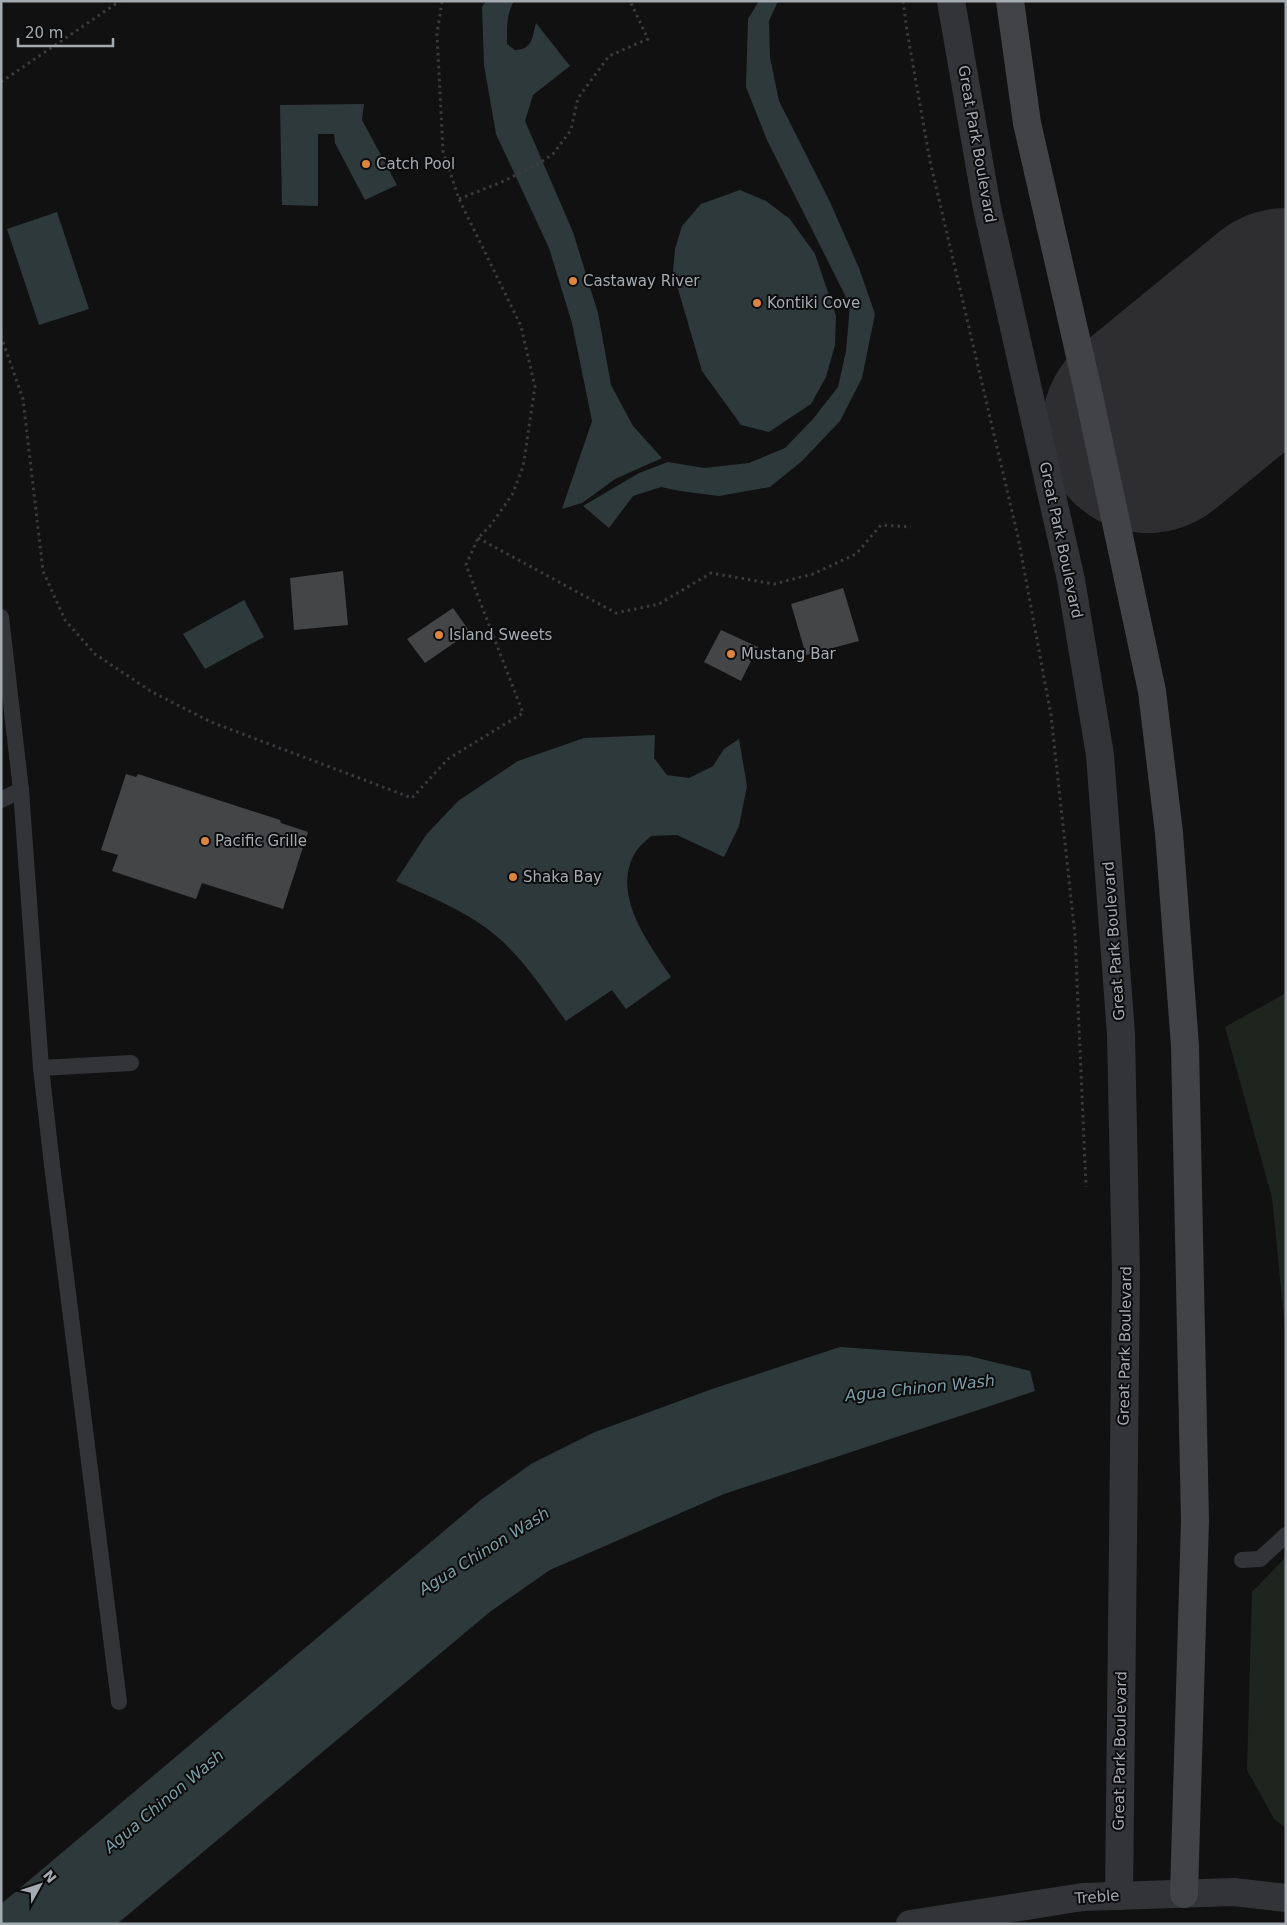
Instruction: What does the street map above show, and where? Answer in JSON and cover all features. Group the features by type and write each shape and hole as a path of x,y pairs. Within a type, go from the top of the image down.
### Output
{"main road":[{"path":"1010,1 1027,123 1088,391 1152,691 1169,833 1185,1046 1195,1521 1184,1894"}],"street":[{"name":"Great Park Boulevard","path":"952,1 987,208 1071,580 1100,755 1121,1034 1126,1274 1119,1896"},
{"name":"Treble","path":"910,1924 1083,1897 1234,1892 1286,1898"}],"lane":[{"path":"1,617 21,790 41,1068 119,1702"},
{"path":"1,800 21,790"},
{"path":"41,1068 131,1063"},
{"path":"1242,1560 1260,1559 1286,1535"}],"path":[{"path":"1,82 120,1"},
{"path":"1,336 22,400 43,571 65,620 95,654 152,692 211,722 412,798 448,759 523,713 466,566 478,538 490,526 512,495 524,467 535,387 521,326 459,199 443,151 437,34 442,1"},
{"path":"459,199 504,181 553,154 570,130 578,98 609,56 648,39 630,1"},
{"path":"903,1 930,161 1018,537 1051,715 1075,935 1086,1187"},
{"path":"478,538 616,613 659,604 711,574 774,584 813,574 856,554 881,525 911,527"}],"shaded area":[{"path":"1286,993 1286,1339 1272,1198 1225,1027"},
{"path":"1286,1557 1286,1828 1274,1819 1247,1770 1252,1592"}],"water":[{"name":"Castaway River","path":"486,1 514,1 508,17 507,44 515,50 528,45 531,42 536,23 570,66 533,95 525,121 573,232 598,313 611,385 633,426 662,458 615,479 582,503 562,509 592,421 572,323 549,248 496,134 484,65 482,7"},
{"path":"759,1 778,1 769,21 770,57 779,101 830,202 859,268 875,314 862,378 840,421 802,461 770,487 719,496 661,487 633,496 609,528 583,506 639,473 668,462 704,468 749,463 785,448 813,419 838,387 846,351 850,305 767,140 746,87 748,19"},
{"name":"Catch Pool","path":"364,104 362,120 397,185 365,200 335,143 334,134 318,134 318,206 282,205 280,105"},
{"name":"Kontiki Cove","path":"740,190 766,201 790,219 815,254 836,316 835,345 826,377 811,404 769,432 741,425 702,371 673,272 675,249 682,226 701,204"},
{"path":"57,212 89,309 39,325 7,229"},
{"path":"244,600 264,637 205,669 183,634"},
{"name":"Shaka Bay","path":"655,735 654,758 667,775 689,778 713,766 724,749 739,739 747,786 739,826 724,857 677,835 651,836 638,848 629,869 627,885 630,901 635,918 643,933 671,977 626,1009 612,990 566,1021 520,959 490,931 465,914 396,881 426,835 458,801 518,761 584,738"},
{"name":"Agua Chinon Wash","path":"840,1347 969,1356 1030,1371 1035,1391 724,1494 550,1570 491,1611 117,1924 1,1924 1,1904 482,1499 531,1464 595,1432 712,1389"}],"building":[{"path":"343,571 348,625 294,630 290,578"},
{"path":"843,588 859,641 806,655 791,604"},
{"name":"Island Sweets","path":"453,608 470,632 425,663 407,639"},
{"name":"Mustang Bar","path":"721,630 758,647 741,681 704,662"},
{"name":"Pacific Grille","path":"126,774 136,777 138,774 280,820 281,823 308,832 283,909 202,883 196,899 112,871 118,855 101,850"}],"runway":[{"path":"1148,427 1286,314"}],"place":[{"name":"Catch Pool","path":"366,164"},
{"name":"Castaway River","path":"573,281"},
{"name":"Kontiki Cove","path":"757,303"},
{"name":"Island Sweets","path":"439,635"},
{"name":"Mustang Bar","path":"731,654"},
{"name":"Pacific Grille","path":"205,841"},
{"name":"Shaka Bay","path":"513,877"}]}
